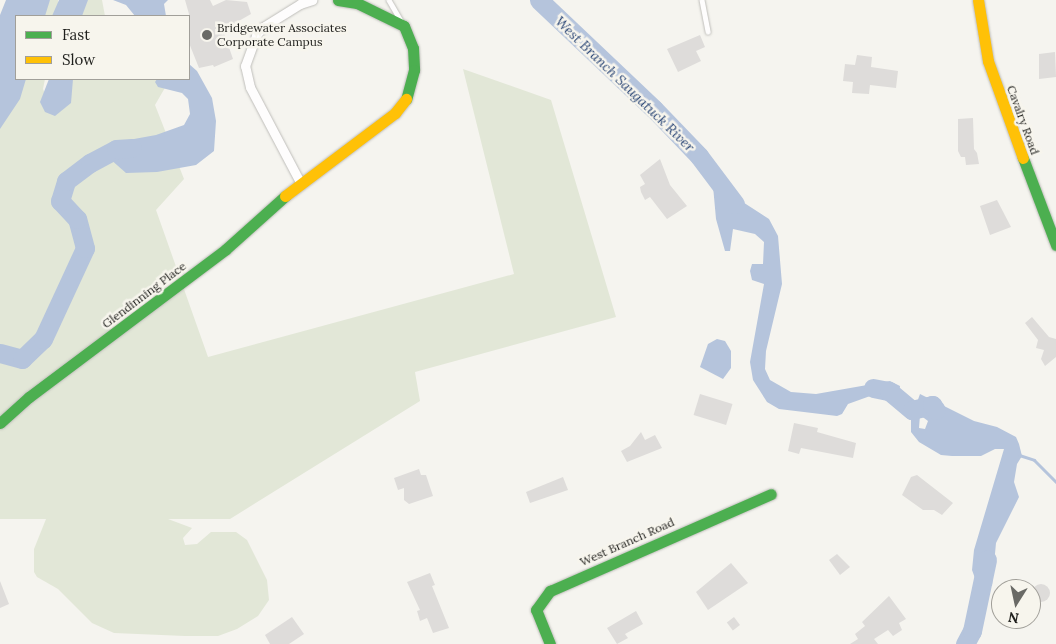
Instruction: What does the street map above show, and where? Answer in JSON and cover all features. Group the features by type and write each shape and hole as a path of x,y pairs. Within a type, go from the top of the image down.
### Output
{"street":[{"path":"300,182 250,87 245,66 256,36 263,28 310,0"},
{"path":"338,0 357,3 404,26"},
{"name":"Cavalry Road","path":"978,0 988,61 1000,98 1056,245"},
{"name":"Glendinning Place","path":"0,423 23,401 226,250 300,182 395,113 409,96 414,70 413,48 404,26"},
{"name":"West Branch Road","path":"550,644 536,610 542,598 550,591 771,494"}],"lane":[{"path":"389,0 404,26"},
{"path":"702,0 708,32"}],"green space":[{"path":"50,0 58,0 58,15 39,15"},
{"path":"85,0 102,0 105,15 81,15"},
{"path":"463,69 551,100 616,317 415,372 420,401 230,519 168,519 192,528 183,538 185,545 197,544 211,532 236,532 247,540 267,580 269,600 258,616 237,629 218,636 114,633 92,623 58,589 37,577 34,572 34,549 46,519 0,519 0,110 15,80 45,80 43,89 50,105 67,80 163,80 166,86 155,105 184,179 156,210 208,357 514,274"}],"water":[{"path":"6,0 50,0 45,15 15,15 15,80 26,80 20,99 0,129 0,15"},
{"path":"59,0 88,0 82,15 52,15"},
{"path":"113,0 168,0 164,4 166,15 134,15 126,5"},
{"path":"190,65 197,71 212,98 216,121 214,151 196,165 157,172 126,173 109,158 112,143 156,135 184,125 190,114 188,99 182,93 158,87 155,82 156,80 190,80"},
{"path":"49,80 73,80 71,103 55,116 45,112 40,102"},
{"path":"725,182 735,197 769,219 778,236 782,284 766,351 765,369 770,380 791,392 816,394 890,381 900,386 899,395 873,395 848,404 842,414 837,416 779,409 767,402 753,380 750,362 764,284 752,280 750,271 752,264 763,264 764,242 755,234 733,229 730,251 725,251 716,219 713,186"},
{"path":"717,339 725,341 731,351 731,368 723,379 700,367 708,344"},
{"path":"920,394 974,421 997,427 1016,437 1022,456 1017,464 1014,482 1019,497 996,543 991,586 976,581 972,570 974,550 1004,449 995,449 981,456 941,455 919,442 911,432 911,419","holes":["920,415 928,421 925,429 919,428"]}],"building":[{"name":"Bridgewater Associates Corporate Campus","path":"185,0 210,0 213,6 226,0 247,2 251,14 223,30 233,59 214,67 213,65 199,68 190,46 189,14"},
{"path":"700,35 705,47 696,51 701,61 678,72 667,49"},
{"path":"1055,52 1056,77 1039,79 1039,54"},
{"path":"857,55 872,57 871,67 898,71 896,88 870,85 869,94 852,93 853,82 843,81 845,64 855,65"},
{"path":"973,118 974,149 977,153 979,164 966,165 965,157 961,157 958,151 958,119"},
{"path":"660,159 670,185 687,206 667,219 650,197 645,200 640,187 645,184 640,175"},
{"path":"997,200 1011,227 990,235 980,206"},
{"path":"1032,317 1049,337 1056,339 1056,357 1045,366 1041,359 1044,350 1036,348 1038,340 1025,323"},
{"path":"700,394 733,404 726,425 694,415"},
{"path":"794,423 818,428 817,432 856,443 853,458 801,448 799,454 788,451"},
{"path":"641,432 645,440 655,435 662,448 627,462 621,451 630,446"},
{"path":"419,469 421,475 426,475 433,496 409,504 404,500 404,488 398,490 394,478"},
{"path":"917,475 953,503 942,515 934,510 923,510 902,495 911,477"},
{"path":"563,477 568,490 530,503 526,492"},
{"path":"837,554 850,567 840,575 829,560"},
{"path":"731,563 748,583 708,610 696,592"},
{"path":"430,573 435,585 432,586 449,628 433,633 427,618 420,621 417,611 420,610 407,582"},
{"path":"0,581 9,604 0,608"},
{"path":"1041,584 1050,593 1047,599 1041,602"},
{"path":"889,596 906,619 899,623 902,630 893,636 888,630 874,639 878,644 850,644 858,639 855,634 865,626 862,622"},
{"path":"636,611 643,624 625,634 628,638 617,644 607,628"},
{"path":"292,617 304,634 289,644 270,644 265,635"},
{"path":"734,617 740,625 733,630 727,622"}],"waterway":[{"name":"West Branch Saugatuck River","path":"539,0 654,109 699,156 735,204"},
{"path":"0,353 22,359 43,339 85,248 77,219 60,201 66,181 90,163 116,149 132,148"},
{"name":"West Branch Saugatuck River","path":"873,388 889,391 912,410 932,405 936,410"},
{"path":"1019,455 1034,460 1056,482"},
{"name":"West Branch Saugatuck River","path":"965,644 972,631 987,560"}],"traffic: fast":[{"path":"338,0 357,3 404,26 413,48 414,70 406,99"},
{"path":"1023,158 1056,245"},
{"path":"0,423 29,397 226,249 285,196"},
{"path":"550,644 536,610 550,591 771,494"}],"traffic: slow":[{"path":"978,0 988,61 1023,158"},
{"path":"285,196 395,113 406,99"}],"place":[{"name":"Bridgewater Associates Corporate Campus","path":"207,35"}]}
